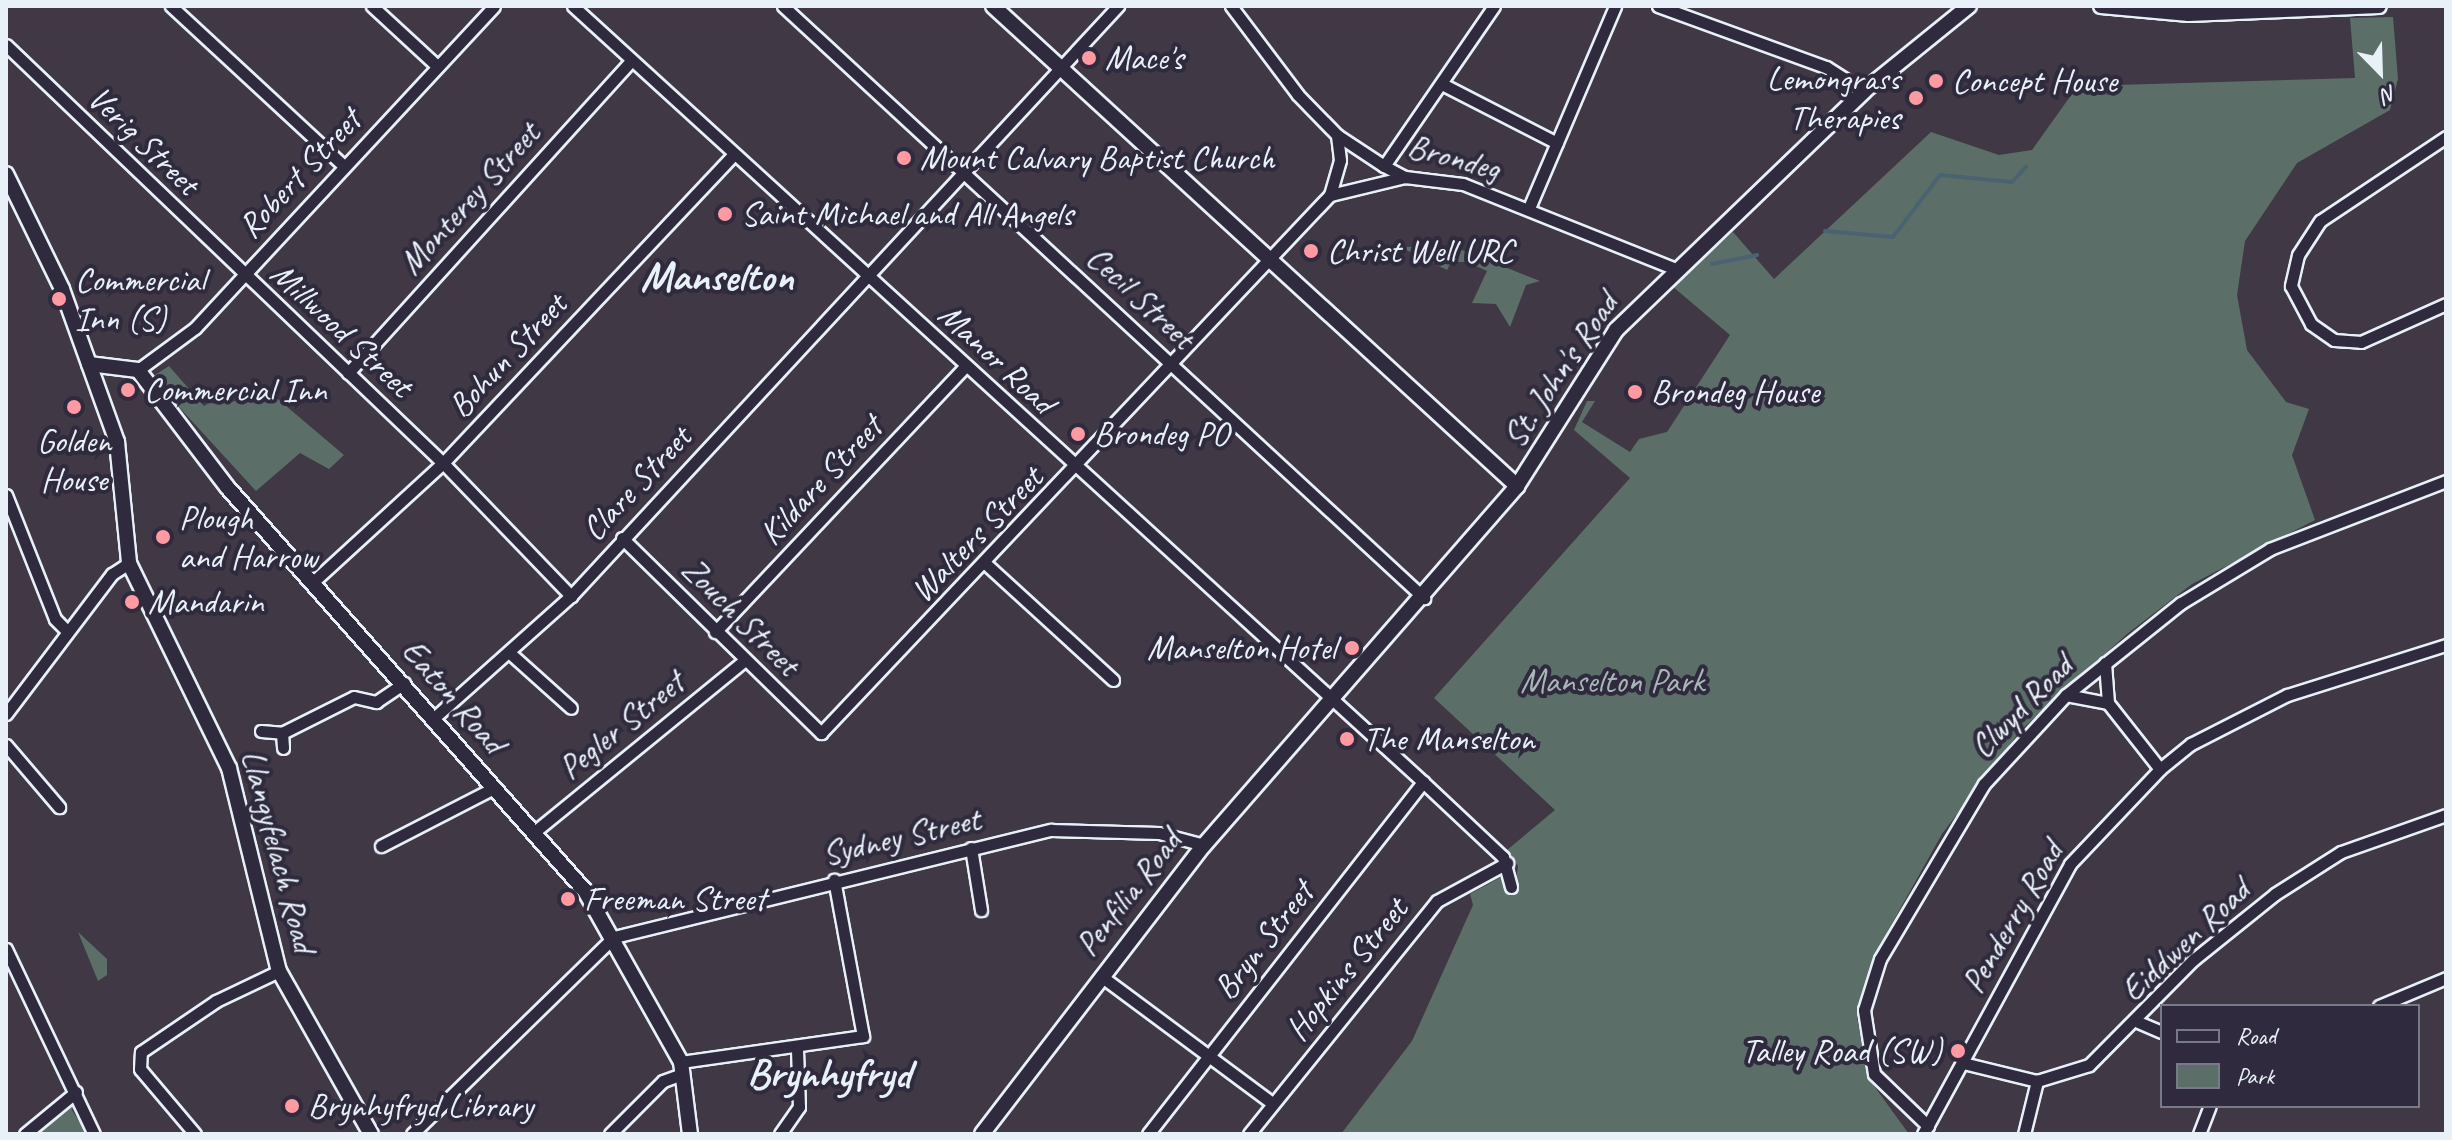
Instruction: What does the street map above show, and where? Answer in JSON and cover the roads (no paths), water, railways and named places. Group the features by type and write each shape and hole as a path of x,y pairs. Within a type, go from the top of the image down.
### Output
{"street":[{"path":"171,6 344,166"},
{"path":"372,6 437,66"},
{"name":"Robert Street","path":"138,370 195,328 494,6"},
{"name":"Manor Road","path":"573,6 732,156 1336,701 1507,863"},
{"name":"Cecil Street","path":"783,6 1424,598"},
{"path":"993,6 1517,486"},
{"name":"Clare Street","path":"435,717 512,655 571,596 1057,66 1118,6"},
{"name":"Brondeg","path":"1231,6 1268,61 1337,135 1384,166 1405,177 1463,184 1673,268"},
{"path":"1384,166 1494,6"},
{"path":"1529,208 1615,6"},
{"path":"1658,6 1826,67 1864,91"},
{"name":"St. John's Road","path":"1336,701 1517,486 1616,330 1673,268 1864,91 1969,6"},
{"path":"2101,6 2189,14 2379,6"},
{"name":"Verig Street","path":"6,45 243,274"},
{"name":"Monterey Street","path":"348,373 631,61"},
{"path":"1442,84 1557,143"},
{"name":"Walters Street","path":"821,733 1077,470 1172,363 1272,261 1330,195 1340,160 1337,135"},
{"path":"2446,137 2320,221 2298,255 2291,286 2311,324 2334,340 2361,342 2446,304"},
{"name":"Bohun Street","path":"313,582 443,463 732,156"},
{"name":"Llangyfelach Road","path":"6,174 89,364 122,464 129,563 229,768 279,971 371,1134"},
{"path":"1330,195 1405,177"},
{"name":"Millwood Street","path":"243,274 443,463 571,596"},
{"path":"89,364 138,370"},
{"name":"Kildare Street","path":"715,632 965,367"},
{"name":"Eaton Road","path":"138,370 313,582 435,717 533,833 614,937 682,1068 690,1134"},
{"name":"Clwyd Road","path":"1926,1130 1874,1074 1864,1010 1880,959 1984,784 2066,695 2181,603 2270,549 2446,481"},
{"path":"7,501 67,631"},
{"name":"Zouch Street","path":"622,538 744,661 821,733"},
{"path":"6,714 67,631 129,563"},
{"path":"986,564 1113,680"},
{"name":"Penderry Road","path":"1926,1130 2070,864 2160,769 2191,744 2287,695 2446,645"},
{"path":"512,655 571,708"},
{"name":"Pegler Street","path":"533,833 744,661"},
{"path":"2105,663 2108,703 2160,769"},
{"path":"261,731 282,733 354,697 384,699 404,683"},
{"path":"2066,695 2108,703"},
{"name":"Penfilia Road","path":"982,1134 1204,845 1336,701"},
{"path":"282,733 283,748"},
{"path":"6,745 59,807"},
{"name":"Bryn Street","path":"1148,1134 1423,782"},
{"path":"381,846 494,788"},
{"name":"Eiddwen Road","path":"2037,1081 2089,1065 2138,1022 2193,960 2275,894 2341,852 2446,815"},
{"name":"Sydney Street","path":"614,937 834,880 1051,830 1159,833 1204,845"},
{"path":"971,848 981,910"},
{"path":"1507,863 1511,887"},
{"name":"Hopkins Street","path":"1249,1134 1437,901 1507,863"},
{"path":"610,1134 663,1081 682,1068 863,1036 834,880"},
{"path":"412,1134 614,937"},
{"path":"6,949 94,1134"},
{"path":"195,1134 140,1069 141,1052 157,1036 279,971"},
{"path":"1101,976 1272,1103"},
{"path":"2384,1004 2446,978"},
{"path":"2138,1022 2160,1031"},
{"path":"780,1134 799,1107 797,1049"},
{"path":"1963,1063 2037,1081 2024,1134"},
{"path":"25,1134 76,1092"},
{"path":"2199,1134 2209,1108"}],"waterway":[{"path":"1825,231 1893,237 1940,175 2012,182 2026,167"},
{"path":"1712,264 1757,255"}],"place":[{"name":"Mace's","path":"1089,58"},
{"name":"Concept House","path":"1936,81"},
{"name":"Lemongrass Therapies","path":"1916,98"},
{"name":"Mount Calvary Baptist Church","path":"904,158"},
{"name":"Saint Michael and All Angels","path":"725,214"},
{"name":"Christ Well URC","path":"1311,251"},
{"name":"Commercial Inn (S)","path":"59,299"},
{"name":"Commercial Inn","path":"128,390"},
{"name":"Brondeg House","path":"1635,392"},
{"name":"Golden House","path":"74,407"},
{"name":"Brondeg PO","path":"1078,434"},
{"name":"Plough and Harrow","path":"163,537"},
{"name":"Mandarin","path":"132,602"},
{"name":"Manselton Hotel","path":"1352,648"},
{"name":"The Manselton","path":"1347,739"},
{"name":"Freeman Street","path":"568,899"},
{"name":"Talley Road (SW)","path":"1958,1051"},
{"name":"Brynhyfryd Library","path":"292,1106"}],"district":[{"name":"Manselton","path":"717,277"},
{"name":"Brynhyfryd","path":"829,1074"}],"park label":[{"name":"Manselton Park","path":"1612,681"}]}
